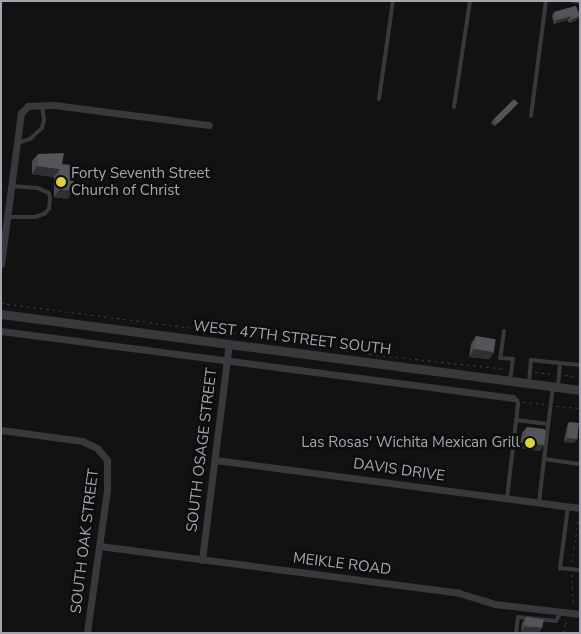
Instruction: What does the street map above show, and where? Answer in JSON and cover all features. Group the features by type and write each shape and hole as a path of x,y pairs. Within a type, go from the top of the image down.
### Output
{"street":[{"path":"1,264 21,112 26,108 41,104 209,125"},
{"name":"WEST 47TH STREET SOUTH","path":"1,314 580,390"},
{"path":"1,331 513,398"},
{"name":"SOUTH OSAGE STREET","path":"202,560 229,344"},
{"name":"SOUTH OAK STREET","path":"1,430 82,441 97,448 107,460 109,474 88,633"},
{"name":"DAVIS DRIVE","path":"215,460 580,508"},
{"name":"MEIKLE ROAD","path":"99,546 456,593 495,604 580,614"}],"lane":[{"path":"380,99 394,1"},
{"path":"454,107 470,1"},
{"path":"531,116 546,1"},
{"path":"573,1 580,2"},
{"path":"17,143 30,139 42,128 44,120 41,104"},
{"path":"7,217 35,217 44,214 49,209 49,192 38,188 11,186"},
{"path":"504,330 500,358 513,359 510,381"},
{"path":"528,383 531,360 580,365"},
{"path":"540,503 548,424 560,363"},
{"path":"507,498 518,401 513,398"},
{"path":"516,420 548,424"},
{"path":"544,459 580,464"},
{"path":"568,507 560,568 580,570"},
{"path":"516,633 518,617 556,621 561,612"}],"path":[{"path":"1,303 349,348 370,354 511,370"},
{"path":"530,371 580,378"}],"building":[{"path":"576,6 580,16 572,19 571,16 557,20 554,12"},
{"path":"514,99 518,103 498,123 494,119"},
{"path":"64,153 62,164 72,165 70,180 74,181 73,191 60,189 60,169 37,166 38,154"},
{"path":"476,336 496,339 494,352 474,349"},
{"path":"569,422 579,423 577,439 567,438"},
{"path":"527,427 544,429 546,431 544,445 523,442"},
{"path":"526,617 544,620 542,628 525,626"}],"place":[{"name":"Forty Seventh Street Church of Christ","path":"61,182"},
{"name":"Las Rosas' Wichita Mexican Grill","path":"530,443"}]}
